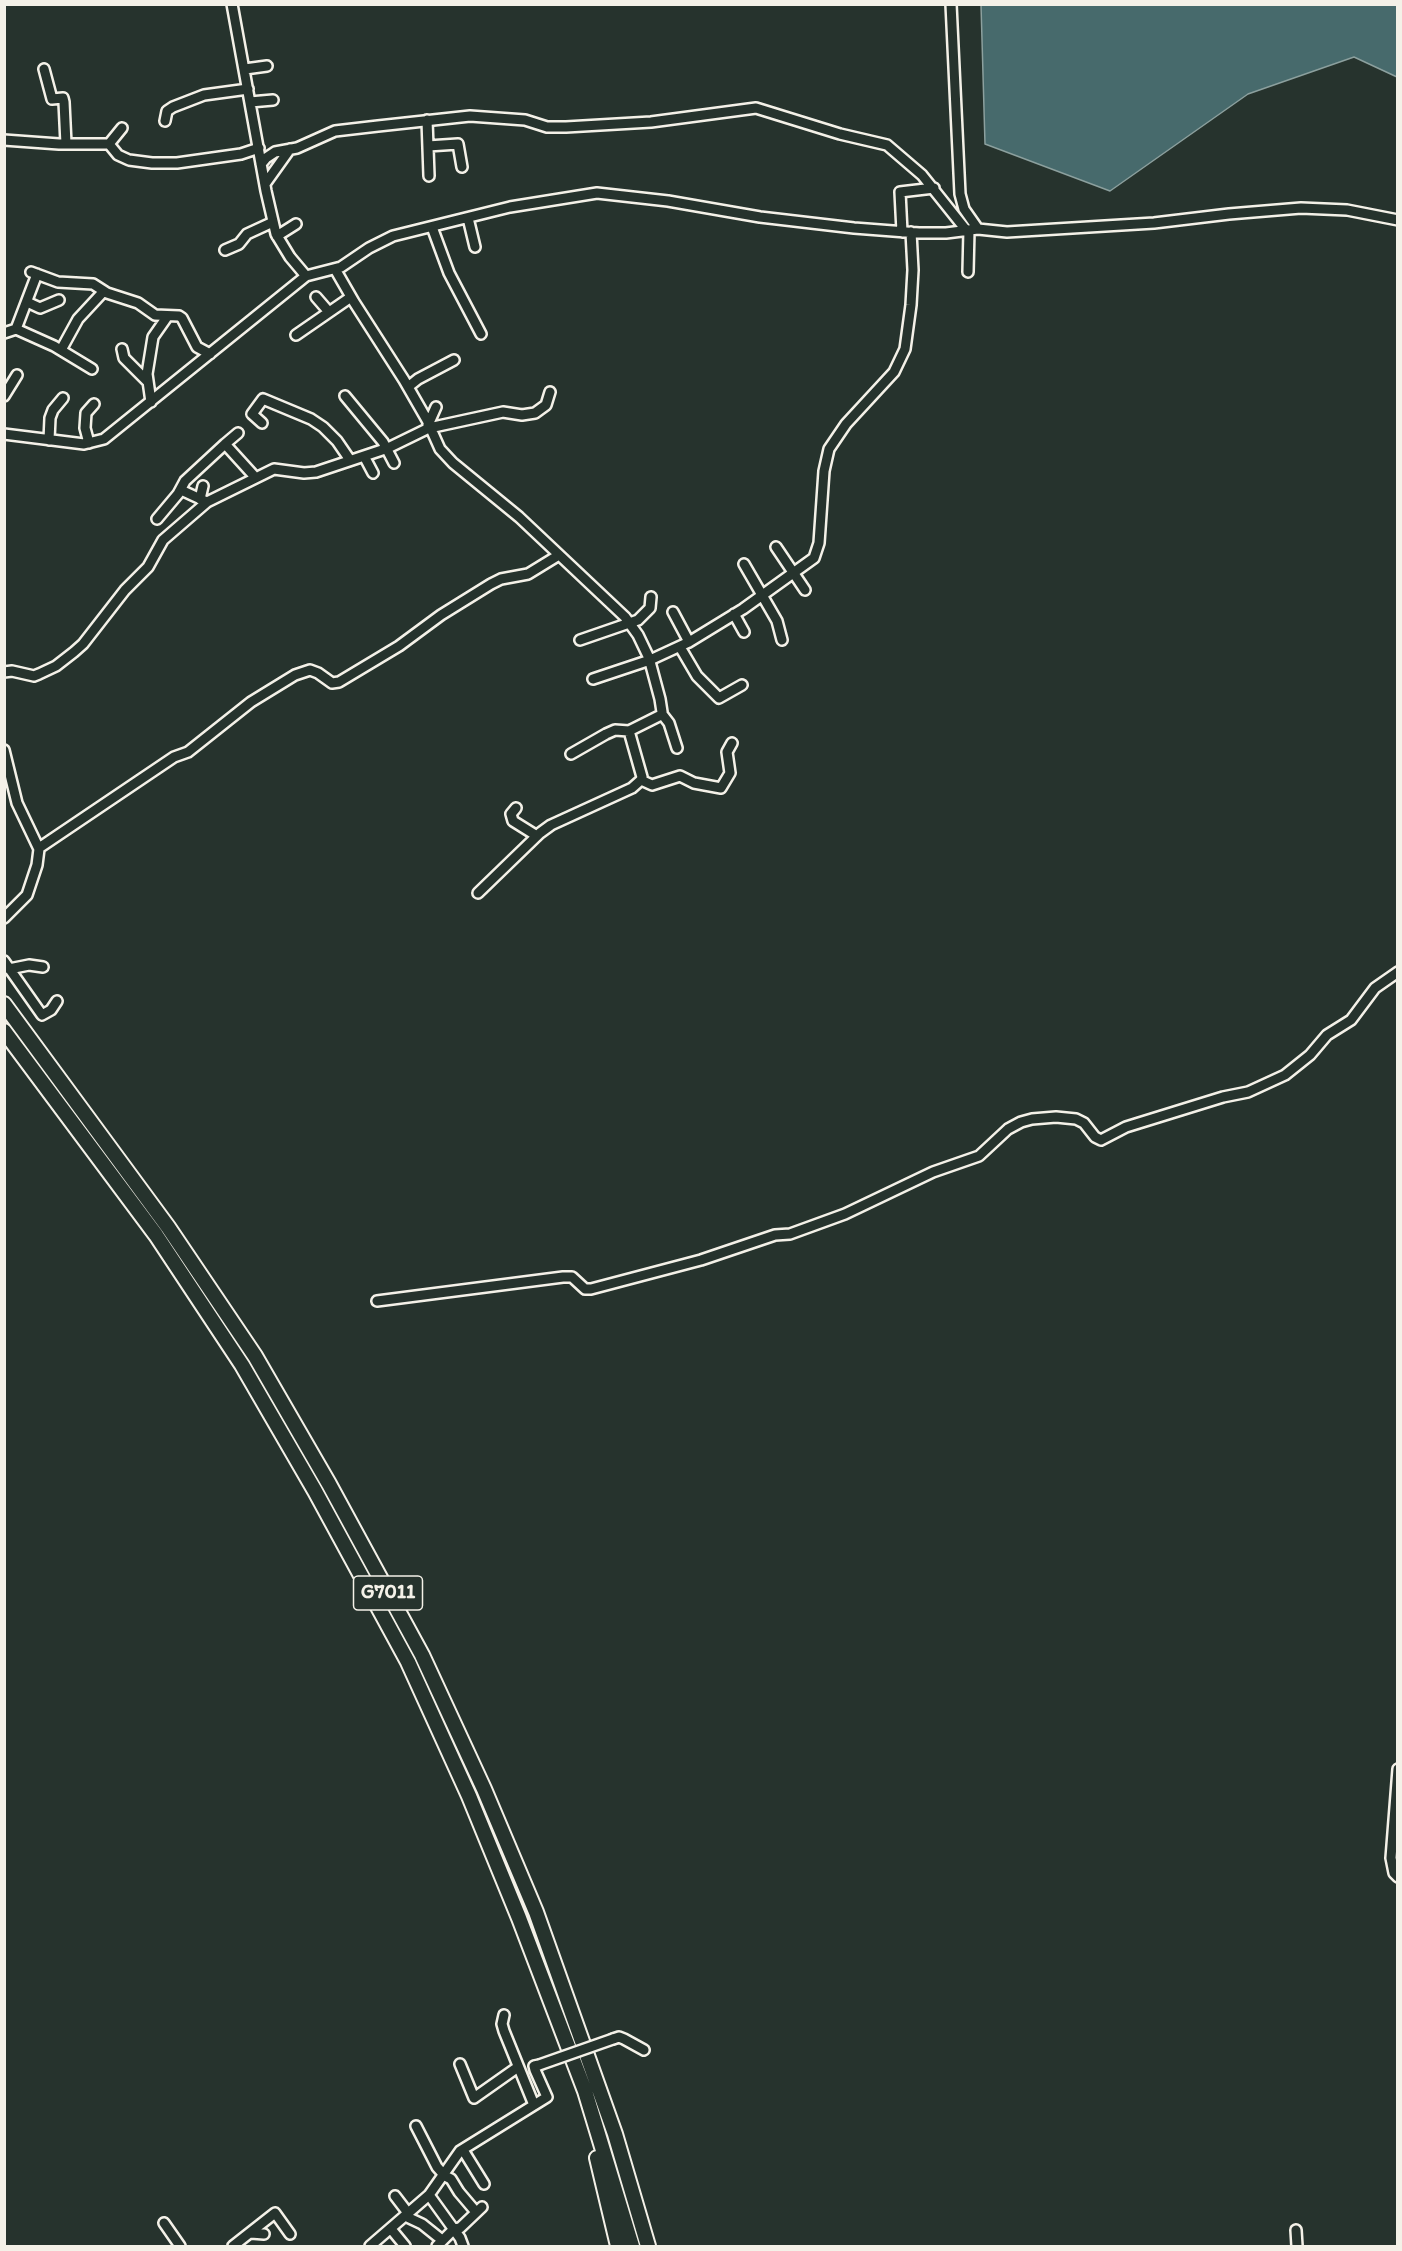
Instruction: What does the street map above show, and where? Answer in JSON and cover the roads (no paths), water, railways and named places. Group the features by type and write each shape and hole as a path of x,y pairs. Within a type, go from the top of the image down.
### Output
{"highway":[{"name":"G7011","path":"4,1004 168,1227 255,1356 329,1484 422,1655 484,1789 536,1912 615,2134 648,2247"},
{"name":"G7011","path":"4,1031 156,1235 242,1365 315,1491 408,1662 465,1786 519,1918 585,2091 632,2247"},
{"path":"585,2091 592,2138 618,2247"}],"street":[{"path":"232,4 273,222 277,236 306,276"},
{"path":"951,4 960,194 971,229 968,272"},
{"path":"244,69 267,66"},
{"path":"44,69 52,99 63,98 66,144"},
{"path":"165,121 167,111 173,106 204,95 248,88"},
{"path":"250,102 273,100"},
{"path":"261,164 275,152 290,149 335,131 427,120 470,116 525,120 547,127 566,127 651,122 756,108 840,134 887,145 910,163 971,229"},
{"path":"427,120 429,176"},
{"path":"109,144 122,128"},
{"path":"4,140 109,144"},
{"path":"109,144 118,155 129,160 152,163 177,163 241,154 259,148"},
{"path":"428,146 458,144 462,167"},
{"path":"265,184 290,149"},
{"path":"593,679 650,660 680,647 763,595 814,558 818,549 824,471 829,449 846,424 894,372 904,355 911,305 906,232 900,192 934,188"},
{"path":"4,434 89,443 104,439 306,276 335,269 393,236 546,200 597,193 854,228 946,233 971,229 1007,232 1143,224 1301,208 1347,210 1398,220"},
{"path":"468,218 475,247"},
{"path":"225,250 239,243 247,234 273,222"},
{"path":"277,236 296,224"},
{"path":"432,227 449,273 481,334"},
{"path":"335,269 408,387 440,449 508,506 630,623 650,660 662,714 669,723 677,748"},
{"path":"16,329 27,302 34,273 58,282 93,284 104,291 138,303 155,315 166,317 175,315 182,318 197,348 210,354"},
{"path":"61,350 78,320 104,291"},
{"path":"315,297 330,312"},
{"path":"296,335 351,297"},
{"path":"27,302 40,308 59,300"},
{"path":"151,402 147,375 153,337 166,317"},
{"path":"4,333 16,329 61,350 92,369"},
{"path":"122,349 128,363 148,382"},
{"path":"408,387 454,360"},
{"path":"4,396 17,375"},
{"path":"4,672 12,671 34,676 56,666 74,652 83,644 125,590 148,567 163,540 203,500 274,469 304,473 316,472 388,448 429,427 503,412 522,415 535,413 546,405 550,392"},
{"path":"345,396 388,448 394,463"},
{"path":"49,440 49,424 53,410 63,398"},
{"path":"262,423 252,414 263,399 311,419 323,427 338,441 350,460"},
{"path":"89,443 85,428 86,413 94,404"},
{"path":"429,427 436,407"},
{"path":"157,519 188,479 238,432"},
{"path":"225,444 255,477"},
{"path":"364,456 373,473"},
{"path":"203,486 203,500"},
{"path":"181,490 203,500"},
{"path":"776,548 805,590"},
{"path":"39,848 174,757 188,752 251,702 286,681 310,670 332,683 339,682 399,646 441,615 491,584 501,579 528,574 559,555"},
{"path":"744,564 777,621 782,640"},
{"path":"580,640 638,620 651,605 651,597"},
{"path":"673,612 689,642"},
{"path":"734,614 744,632"},
{"path":"680,647 697,676 720,698 742,685"},
{"path":"571,754 615,730 628,731 662,714"},
{"path":"478,893 537,836 558,820 632,788 641,780 628,731"},
{"path":"641,780 652,785 680,776 694,783 721,788 730,773 727,752 732,743"},
{"path":"4,750 9,794 17,803 39,848 37,865 27,895 4,918"},
{"path":"516,808 511,814 513,821 537,836"},
{"path":"7,965 43,967"},
{"path":"7,965 42,1016 51,1010 57,1001"},
{"path":"377,1301 563,1277 572,1277 585,1289 591,1289 691,1263 842,1216 933,1172 979,1156 1008,1129 1032,1119 1056,1117 1076,1119 1084,1123 1095,1137 1101,1140 1126,1127 1223,1097 1248,1092 1286,1076 1310,1055 1327,1035 1351,1020 1376,988 1398,972"},
{"path":"1398,1769 1391,1858 1394,1873 1398,1876"},
{"path":"504,2015 502,2024 504,2031 534,2105"},
{"path":"370,2247 429,2194 463,2150 547,2097 534,2066 619,2037 644,2050"},
{"path":"460,2064 474,2098 518,2067"},
{"path":"395,2196 407,2215 422,2224 440,2243 479,2210 437,2167 416,2126"},
{"path":"463,2150 484,2184"},
{"path":"429,2194 460,2238 463,2247"},
{"path":"233,2247 275,2213 290,2234"},
{"path":"164,2223 180,2247"},
{"path":"391,2229 405,2247"},
{"path":"1296,2230 1297,2247"},
{"path":"251,2233 264,2234"}],"water":[{"path":"981,5 1397,5 1397,77 1354,57 1248,94 1110,191 985,144"}]}
